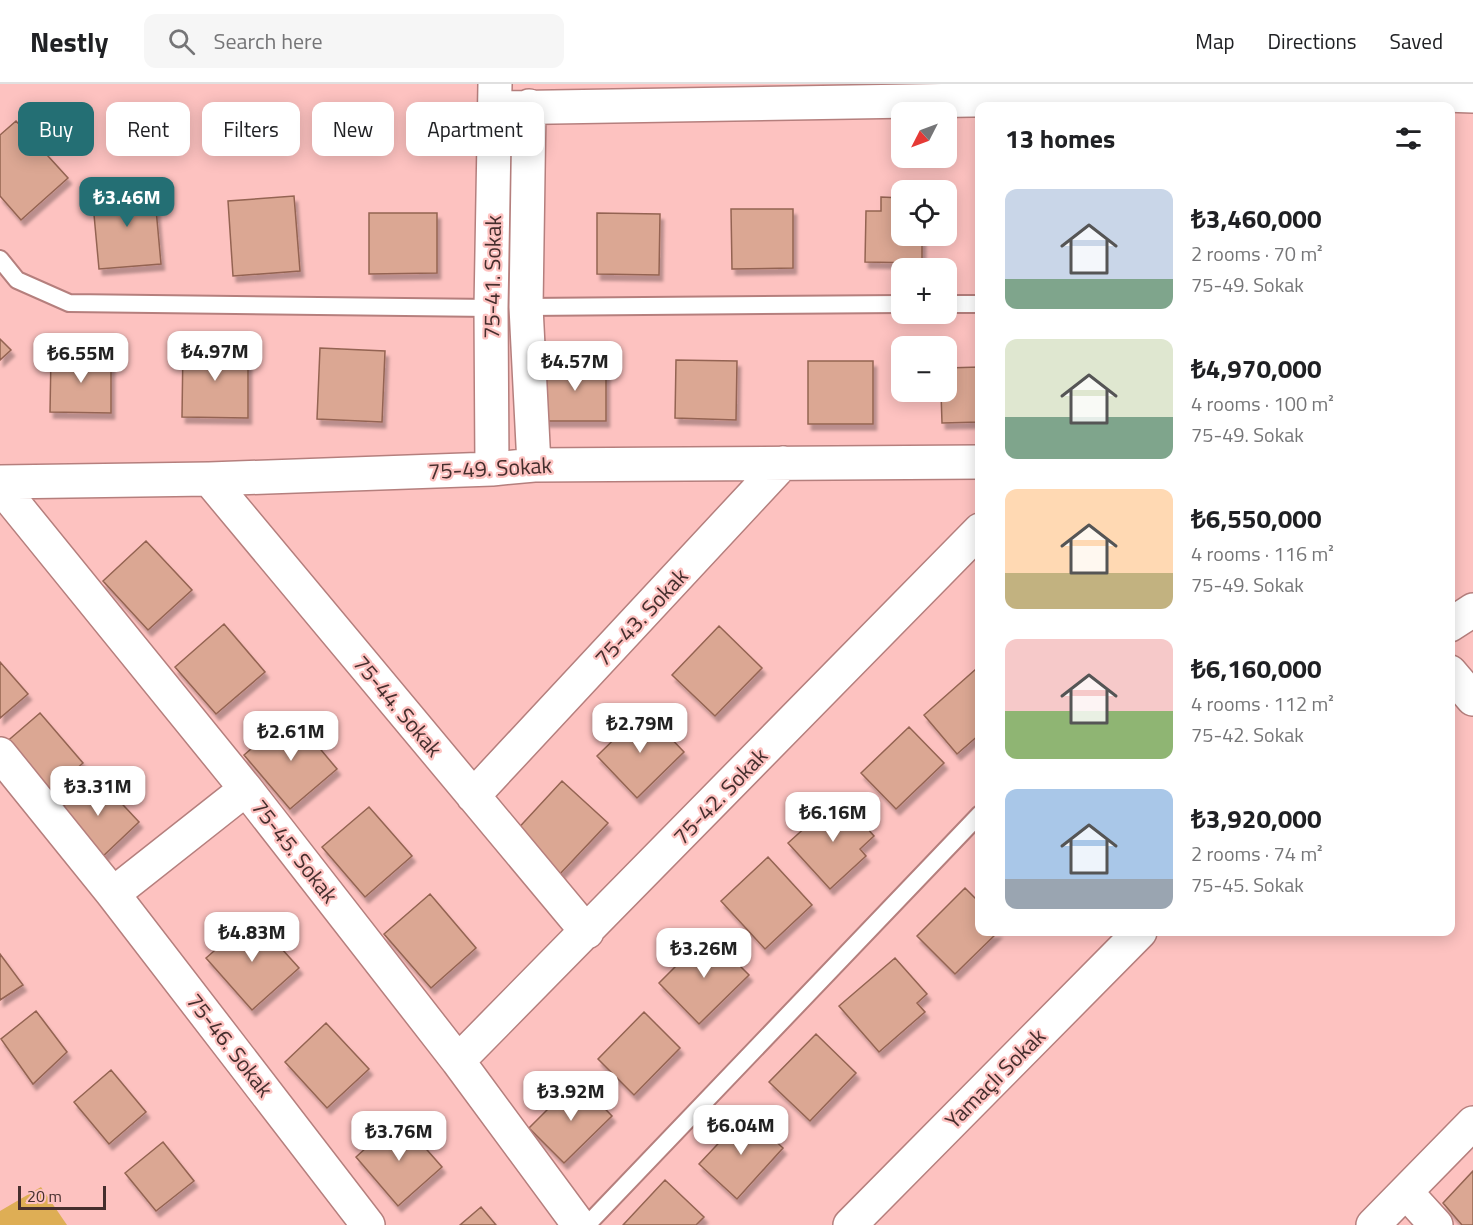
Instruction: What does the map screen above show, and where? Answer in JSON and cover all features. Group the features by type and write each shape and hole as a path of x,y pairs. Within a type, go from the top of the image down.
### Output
{"street":[{"path":"495,96 515,102"},
{"name":"75-41. Sokak","path":"492,469 491,308 495,96"},
{"path":"1102,102 1388,100 1473,96"},
{"path":"544,106 975,103"},
{"name":"75-41. Sokak","path":"528,156 526,306 534,465"},
{"name":"75-49. Sokak","path":"0,484 492,469 534,465 975,462"},
{"name":"75-43. Sokak","path":"473,796 783,463"},
{"name":"75-44. Sokak","path":"209,479 587,932"},
{"name":"75-45. Sokak","path":"0,484 246,789 458,1061 579,1225"},
{"name":"75-42. Sokak","path":"458,1061 975,535"},
{"path":"1455,623 1473,610"},
{"path":"1455,678 1473,699"},
{"name":"75-46. Sokak","path":"0,754 113,894 368,1225"},
{"path":"113,894 246,789"},
{"name":"Yamaçlı Sokak","path":"850,1225 1136,936"},
{"path":"1373,1225 1473,1123"},
{"path":"1406,1192 1436,1225"}],"lane":[{"path":"0,259 17,280 69,303 491,308"},
{"path":"526,306 891,304"},
{"path":"957,304 975,304"},
{"path":"587,1225 975,819"}],"shaded area":[{"path":"41,1187 67,1225 0,1225 0,1211"}],"building":[{"path":"16,121 18,123 18,156 48,156 68,178 21,220 0,196 0,135"},
{"path":"154,187 161,264 99,269 92,193"},
{"path":"294,196 300,271 233,276 228,201"},
{"path":"881,197 891,197 891,246 922,246 922,258 891,258 891,262 865,262 866,211 881,211"},
{"path":"731,209 793,209 793,268 732,269"},
{"path":"369,213 437,213 437,273 369,274"},
{"path":"597,213 660,214 659,275 597,274"},
{"path":"0,339 11,350 0,360"},
{"path":"183,345 248,347 248,418 182,417"},
{"path":"320,348 385,351 382,422 317,419"},
{"path":"51,355 111,356 111,413 50,412"},
{"path":"676,360 737,361 736,420 675,418"},
{"path":"808,361 873,361 873,424 808,424"},
{"path":"544,364 606,364 606,421 544,421"},
{"path":"975,367 975,422 942,423 941,402 957,402 957,368"},
{"path":"146,541 192,590 148,630 103,581"},
{"path":"224,624 265,672 216,714 175,667"},
{"path":"719,626 762,668 715,716 672,675"},
{"path":"0,662 28,694 0,718"},
{"path":"975,670 975,738 957,754 924,715"},
{"path":"644,710 684,752 637,798 597,756"},
{"path":"40,713 83,763 48,794 4,744"},
{"path":"291,714 337,769 290,809 244,755"},
{"path":"909,727 944,763 896,809 861,773"},
{"path":"96,776 139,822 100,859 57,812"},
{"path":"562,781 608,823 558,876 513,834"},
{"path":"839,797 874,836 860,849 866,856 830,889 788,843"},
{"path":"369,807 412,856 365,897 322,847"},
{"path":"768,857 812,905 765,949 721,901"},
{"path":"965,888 975,898 975,936 994,936 955,974 917,936"},
{"path":"430,894 476,948 431,988 384,934"},
{"path":"253,917 299,968 252,1010 206,958"},
{"path":"708,934 749,975 699,1024 659,983"},
{"path":"0,954 23,985 0,1000"},
{"path":"895,958 927,994 917,1003 925,1012 879,1052 839,1006"},
{"path":"36,1011 67,1052 33,1084 1,1039"},
{"path":"644,1012 680,1048 634,1095 598,1059"},
{"path":"326,1023 369,1069 327,1108 285,1062"},
{"path":"816,1034 856,1073 810,1121 769,1082"},
{"path":"111,1070 146,1112 109,1144 74,1102"},
{"path":"577,1080 612,1116 564,1163 529,1128"},
{"path":"746,1114 783,1148 737,1199 699,1164"},
{"path":"399,1118 442,1167 398,1206 356,1157"},
{"path":"163,1142 194,1181 156,1211 125,1173"},
{"path":"1473,1171 1473,1225 1462,1225 1443,1203"},
{"path":"665,1180 704,1217 696,1225 623,1225"},
{"path":"481,1207 496,1225 460,1225"}]}
